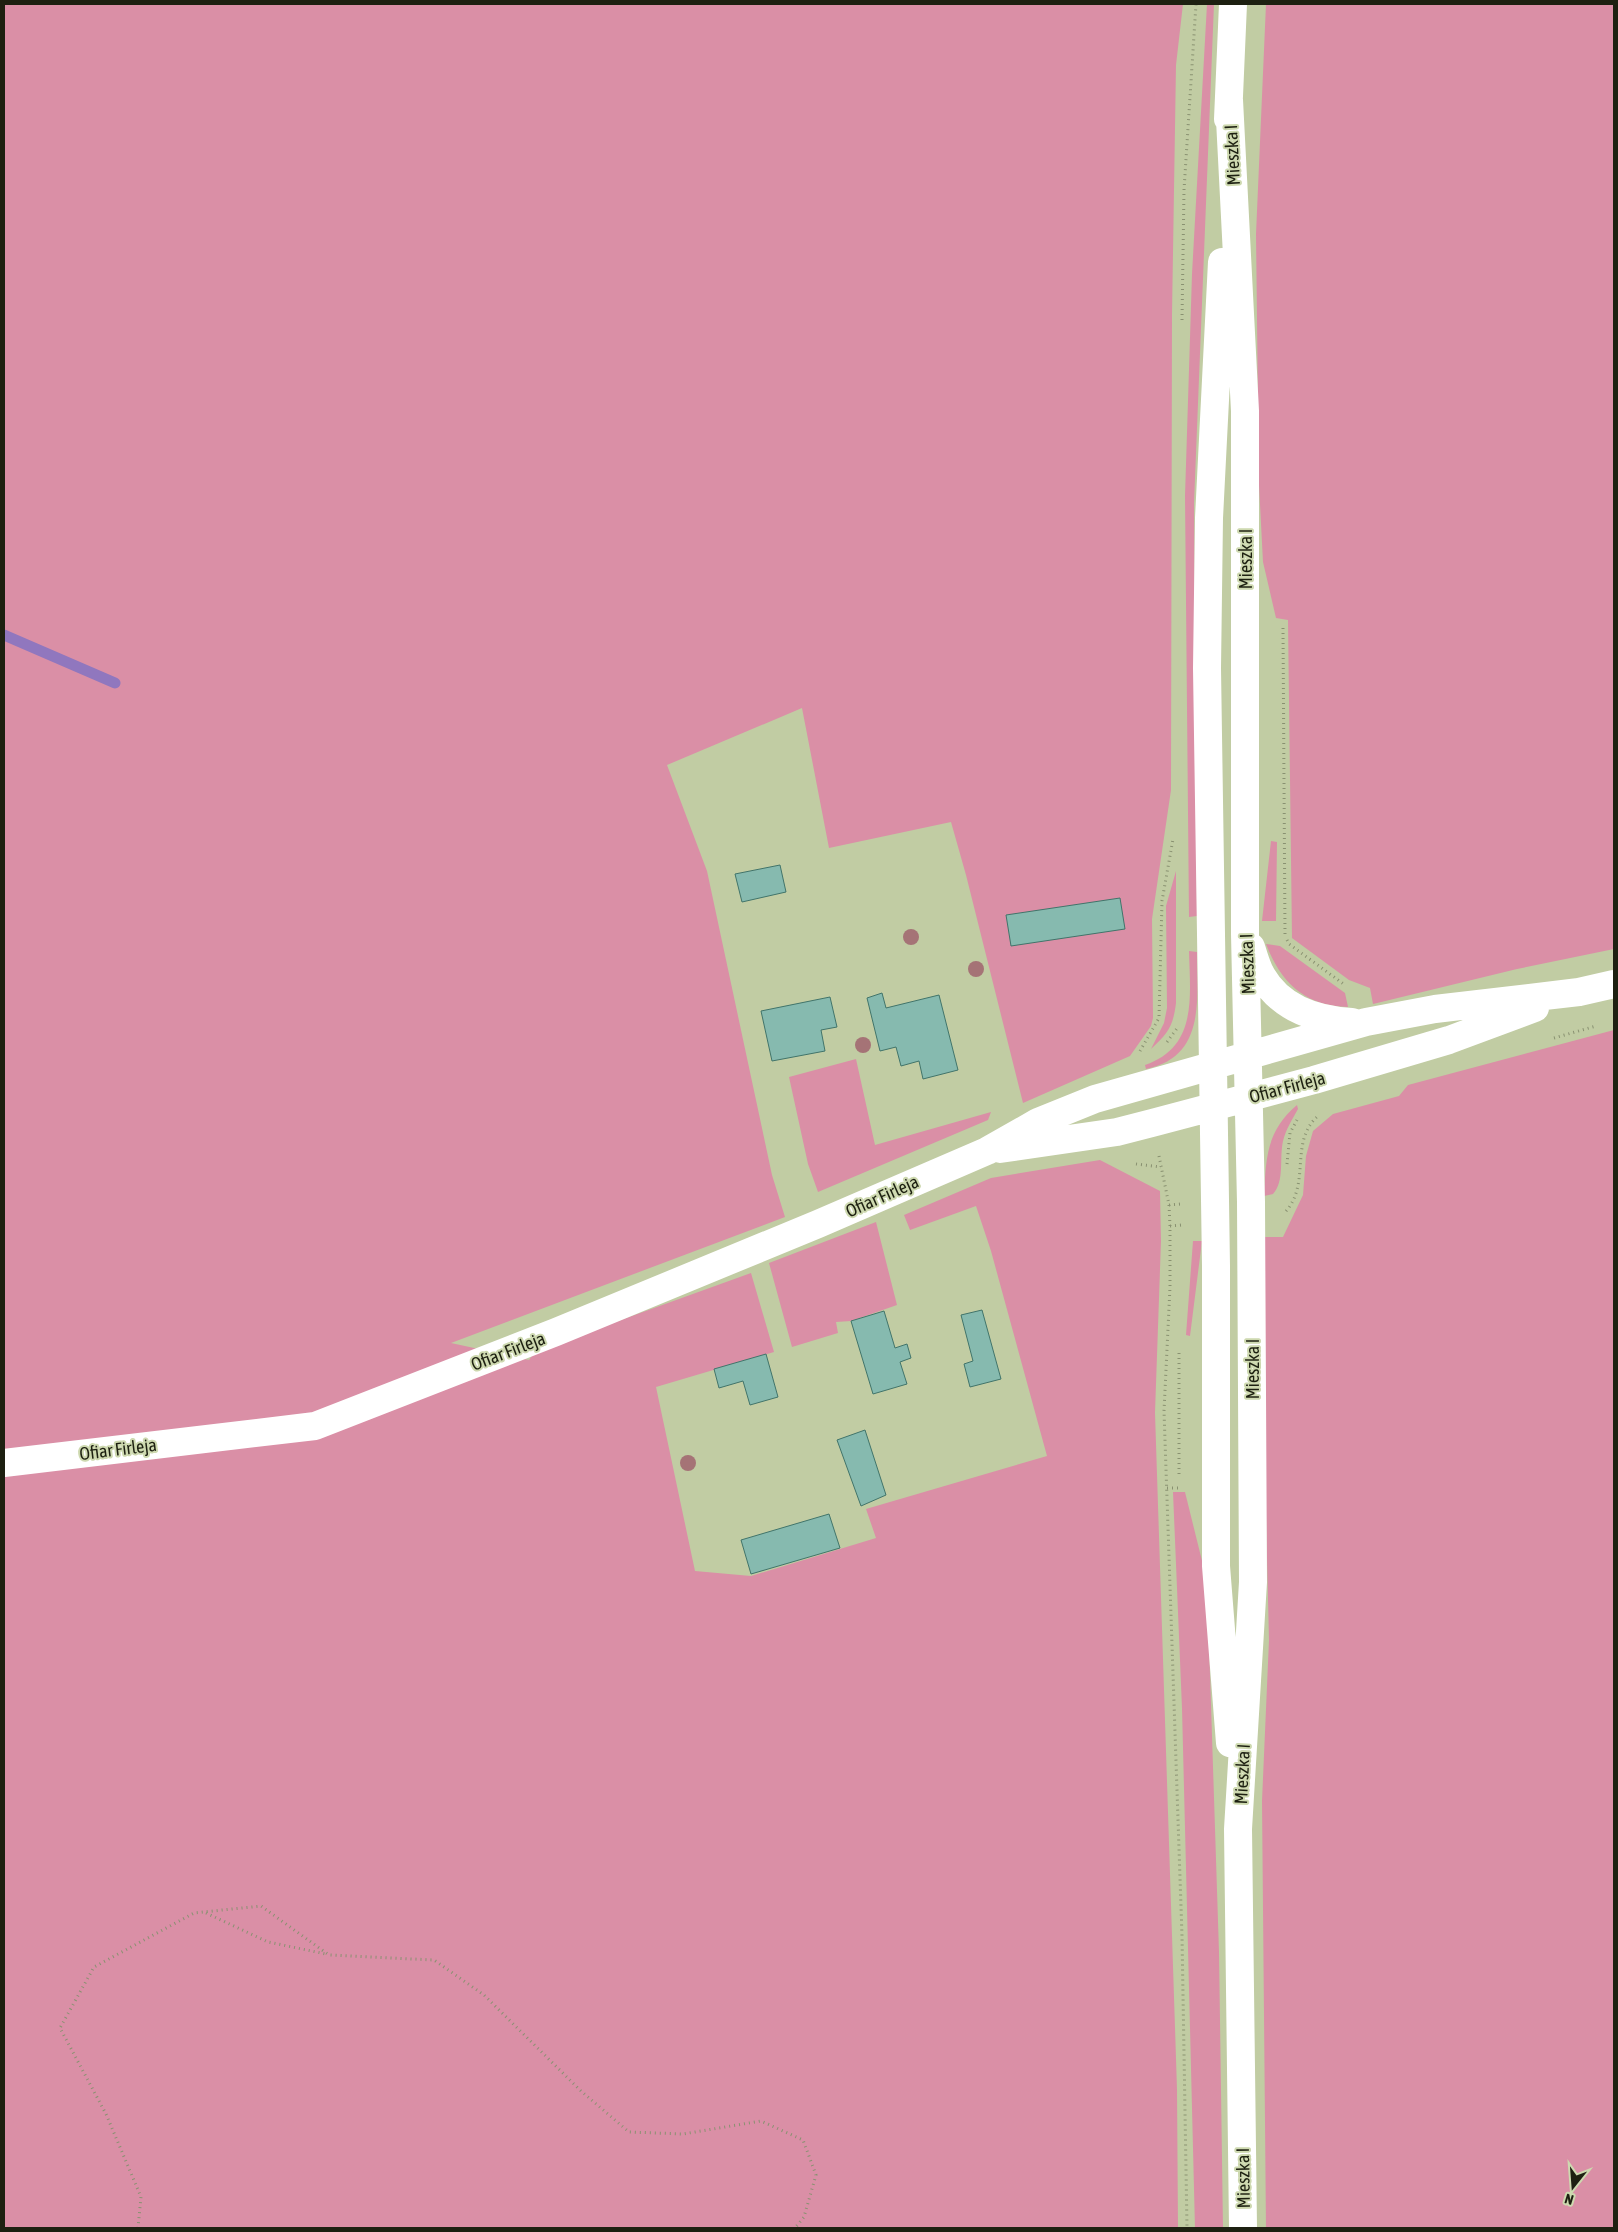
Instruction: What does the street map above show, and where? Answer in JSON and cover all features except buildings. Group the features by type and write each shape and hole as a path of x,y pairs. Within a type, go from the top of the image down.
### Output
{"street":[{"name":"Mieszka I","path":"1233,4 1209,518 1207,668 1216,1224 1216,1566 1238,1829 1243,2228"},
{"name":"Mieszka I","path":"1229,100 1244,412 1245,934 1250,1097 1253,1582 1238,1829"},
{"name":"Ofiar Firleja","path":"1245,934 1262,976 1273,990 1293,1007 1308,1016 1333,1021 1366,1022"},
{"name":"Ofiar Firleja","path":"4,1463 315,1426 556,1332 818,1224 987,1150 1038,1122 1095,1099 1366,1022 1435,1009 1579,992 1614,984"},
{"name":"Ofiar Firleja","path":"987,1150 1070,1140 1152,1123 1314,1080 1449,1040 1579,992"}],"path":[{"path":"1283,628 1284,930 1289,944 1356,994 1366,1022"},
{"path":"1144,1085 1136,1057 1159,1018 1162,902 1173,839 1176,848"},
{"path":"1164,1046 1181,1022"},
{"path":"1251,1222 1276,1221 1289,1208 1297,1188 1303,1135 1309,1124 1326,1112"},
{"path":"1152,1123 1169,1205 1170,1226 1170,1287 1164,1411 1182,1936 1187,2228"},
{"path":"1170,1226 1216,1224"},
{"path":"138,2228 141,2196 106,2114 60,2028 94,1967 194,1913 261,1906 330,1955"},
{"path":"204,1912 268,1942 330,1955 434,1960 484,1995 582,2091 629,2132 683,2134 760,2121 803,2140 816,2175 804,2217 795,2228"}],"shaded area":[{"path":"4,4 1183,4 1176,65 1172,315 1171,790 1152,919 1153,1018 1151,1026 1130,1056 1023,1103 951,822 829,848 802,708 667,765 707,871 772,1175 785,1217 451,1343 529,1360 535,1351 751,1273 774,1352 656,1387 695,1571 751,1576 876,1538 866,1509 1047,1456 991,1251 976,1206 910,1230 904,1215 991,1178 1100,1160 1160,1191 1161,1241 1155,1413 1177,2089 1178,2228 4,2228"},
{"path":"1207,4 1214,4 1194,503 1197,916 1189,917 1185,496 1192,274"},
{"path":"1266,4 1614,4 1614,949 1517,969 1373,1004 1370,988 1349,980 1292,938 1288,620 1276,618 1263,562 1259,485 1256,234"},
{"path":"1271,841 1277,842 1276,921 1262,921"},
{"path":"1176,871 1176,1003 1169,1029 1151,1049 1164,1023 1167,1008 1166,906"},
{"path":"1266,944 1280,946 1345,993 1348,1007 1333,1006 1319,1002 1296,990 1279,970"},
{"path":"1189,951 1197,952 1197,1007 1189,1039 1179,1052 1165,1062 1146,1069 1145,1065 1162,1057 1174,1046 1182,1033 1187,1018 1189,1002"},
{"path":"1614,1030 1614,2228 1266,2228 1262,1801 1269,1640 1265,1474 1264,1237 1283,1237 1303,1195 1306,1156 1313,1131 1333,1114 1399,1096 1408,1085"},
{"path":"856,1059 875,1145 991,1112 988,1120 818,1192 808,1164 789,1077"},
{"path":"1297,1105 1298,1109 1283,1141 1277,1189 1273,1194 1264,1196 1267,1158 1273,1135 1287,1115"},
{"path":"876,1222 897,1305 851,1321 836,1322 838,1333 792,1347 769,1263"},
{"path":"1193,1241 1202,1241 1190,1336 1186,1335"},
{"path":"1173,1492 1185,1492 1207,1581 1219,1952 1223,2228 1195,2228 1182,1708"}],"waterway":[{"path":"4,635 115,683"}]}
